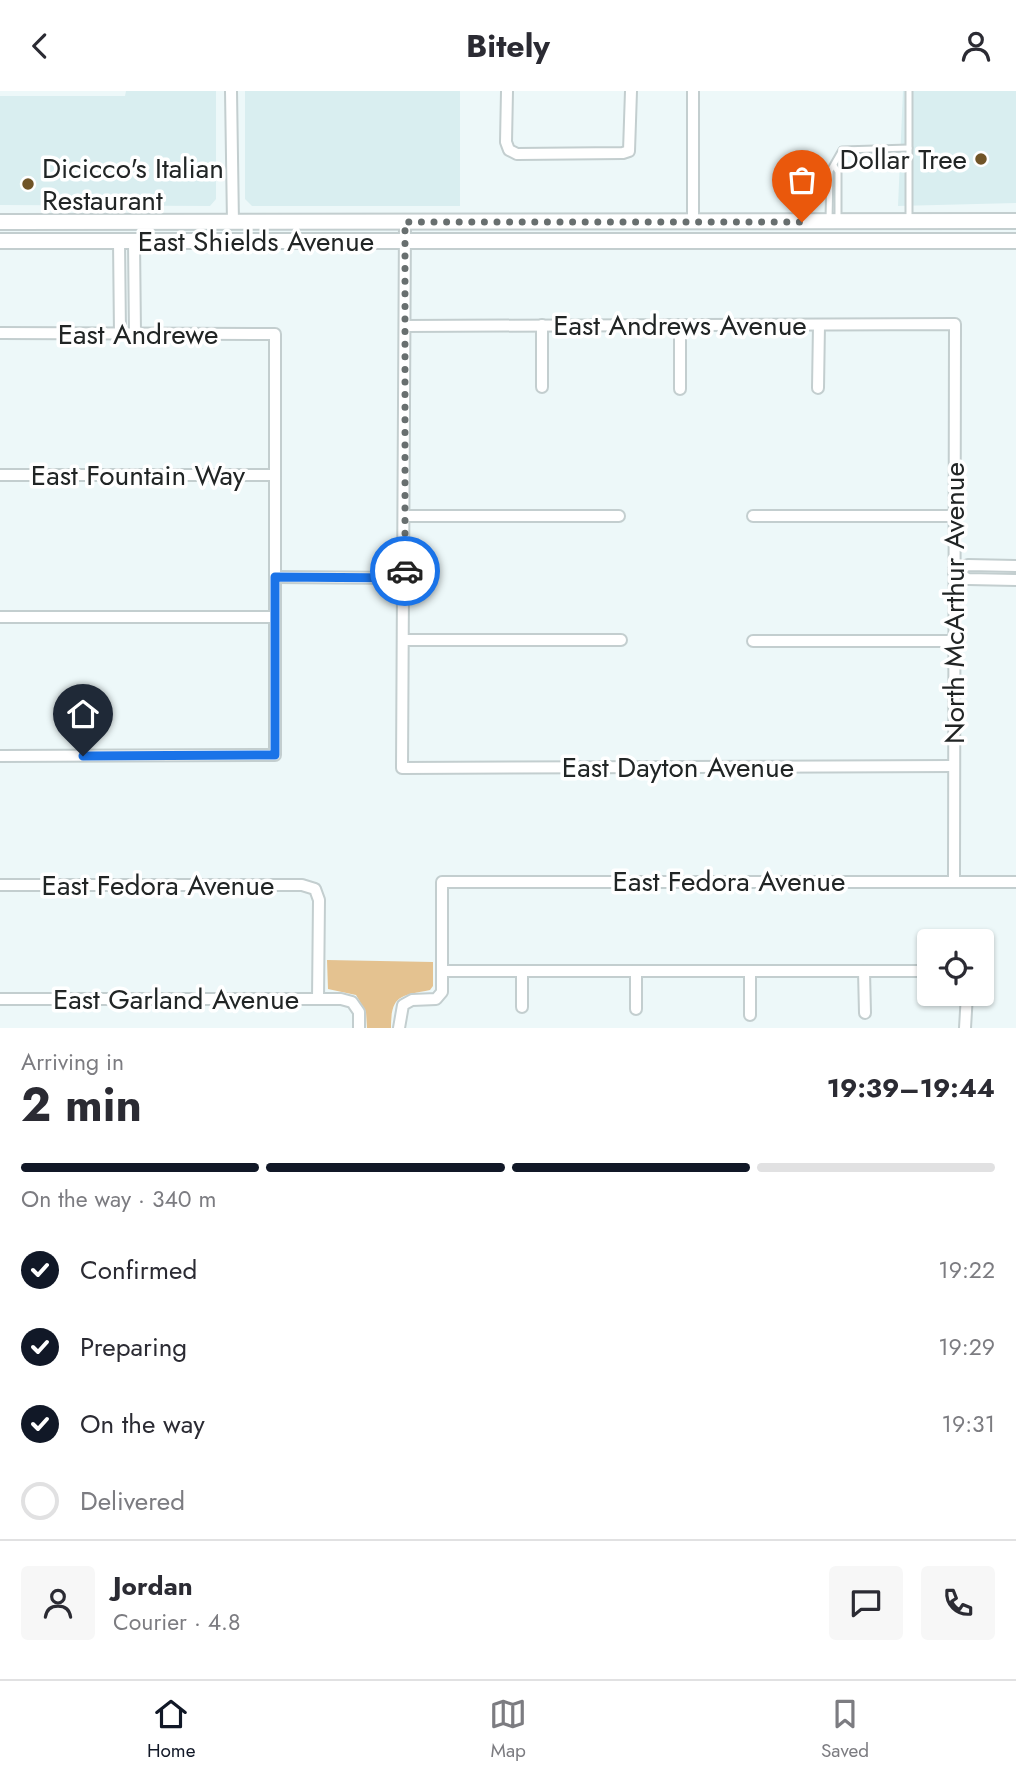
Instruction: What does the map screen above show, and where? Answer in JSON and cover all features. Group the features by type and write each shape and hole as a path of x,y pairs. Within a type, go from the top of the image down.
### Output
{"main road":[{"name":"East Shields Avenue","path":"0,222 1016,221"},
{"path":"558,240 604,232 688,231 693,222"},
{"path":"696,240 741,232 821,231 833,222"},
{"name":"East Shields Avenue","path":"0,241 1016,241"}],"street":[{"path":"232,91 233,223"},
{"path":"507,91 506,142 509,150 517,154 629,151 631,91"},
{"path":"693,91 693,222"},
{"path":"405,222 404,640 621,640"},
{"path":"120,334 127,241"},
{"path":"127,241 135,334"},
{"name":"East Andrews Avenue","path":"405,325 955,324"},
{"name":"North McArthur Avenue","path":"954,881 955,324"},
{"path":"542,325 542,387"},
{"path":"680,325 680,389"},
{"path":"818,388 819,325"},
{"name":"East Andrewe","path":"0,333 275,334 275,475"},
{"name":"East Fountain Way","path":"0,475 275,475"},
{"path":"0,756 275,755 275,475"},
{"path":"404,516 619,516"},
{"path":"753,516 954,516"},
{"path":"954,572 968,565 1016,566"},
{"path":"954,572 968,579 1016,580"},
{"path":"275,577 405,578"},
{"path":"0,617 275,617"},
{"name":"East Dayton Avenue","path":"404,640 402,768 954,766"},
{"path":"753,641 954,641"},
{"name":"East Fedora Avenue","path":"442,971 442,882 1016,882"},
{"name":"East Fedora Avenue","path":"0,885 302,885 315,889 319,900 318,999"},
{"path":"399,1028 399,1013 403,1005 412,1000 436,999 442,992 442,971 917,971"},
{"path":"522,971 522,1007"},
{"path":"636,971 636,1009"},
{"path":"750,971 750,1015"},
{"path":"864,971 865,1013"},
{"name":"East Garland Avenue","path":"0,999 318,999 352,1002 359,1012 359,1028"},
{"path":"965,1028 966,1006"}],"lane":[{"path":"909,91 909,221"},
{"path":"833,222 838,171 835,167 842,150 909,148"}],"shaded area":[{"path":"126,91 216,91 216,199 210,206 0,205 0,96 125,96"},
{"path":"245,91 460,91 460,206 252,206 245,199"},
{"path":"903,91 1016,91 1016,203 898,206"},
{"path":"327,960 433,962 433,986 430,990 405,996 396,1003 391,1017 391,1028 367,1028 366,1012 356,995 328,989"}],"way so far":[{"path":"405,571 405,222 802,222"}],"place":[{"name":"Dollar Tree","path":"981,159"},
{"name":"Dicicco's Italian Restaurant","path":"28,184"}],"route":[{"path":"83,756 275,755 275,577 405,578 405,571"}]}
